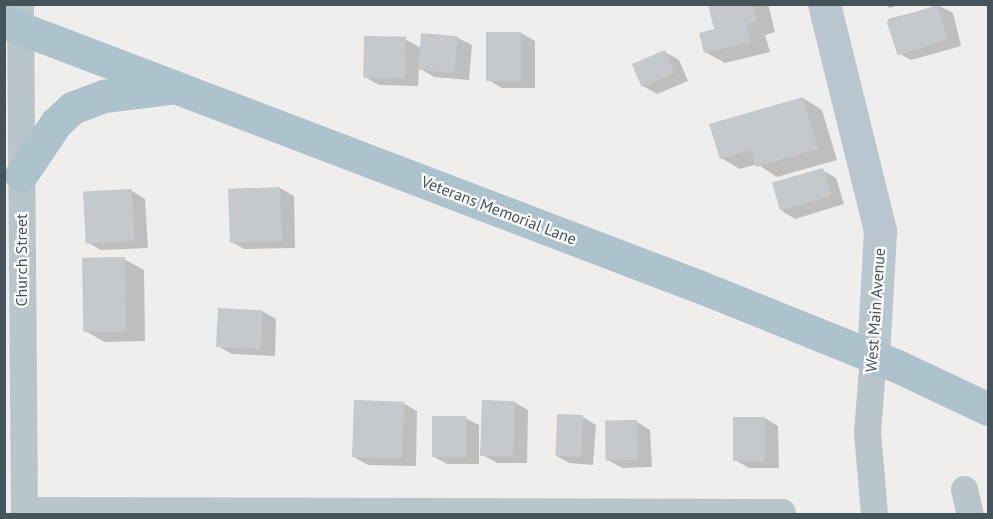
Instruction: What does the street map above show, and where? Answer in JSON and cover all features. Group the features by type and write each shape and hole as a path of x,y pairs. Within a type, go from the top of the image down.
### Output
{"main road":[{"name":"Veterans Memorial Lane","path":"15,18 175,87 873,357 988,409"},
{"path":"21,175 51,129 72,108 116,93 175,87"}],"street":[{"name":"West Main Avenue","path":"825,4 880,231 867,432 874,514"},
{"name":"Church Street","path":"15,18 21,175 24,512"},
{"path":"24,512 783,512"}],"building":[{"path":"708,4 752,4 757,21 746,24 751,42 704,53 699,33 714,29"},
{"path":"937,5 948,39 898,56 887,21"},
{"path":"486,32 521,32 521,81 486,81"},
{"path":"421,33 458,36 455,73 418,70"},
{"path":"364,36 406,37 405,79 363,78"},
{"path":"665,50 675,73 642,87 632,64"},
{"path":"803,97 818,149 756,167 751,150 720,159 709,124"},
{"path":"823,168 831,196 780,210 772,183"},
{"path":"280,187 282,241 230,243 228,189"},
{"path":"132,189 135,241 86,243 83,192"},
{"path":"125,257 126,331 83,332 82,258"},
{"path":"218,308 263,310 261,349 216,347"},
{"path":"354,400 404,402 402,459 352,457"},
{"path":"482,400 515,401 513,457 480,456"},
{"path":"557,414 583,415 582,457 556,456"},
{"path":"432,416 466,416 466,457 432,457"},
{"path":"733,417 765,417 765,461 733,461"},
{"path":"637,420 638,460 606,461 605,421"}]}
